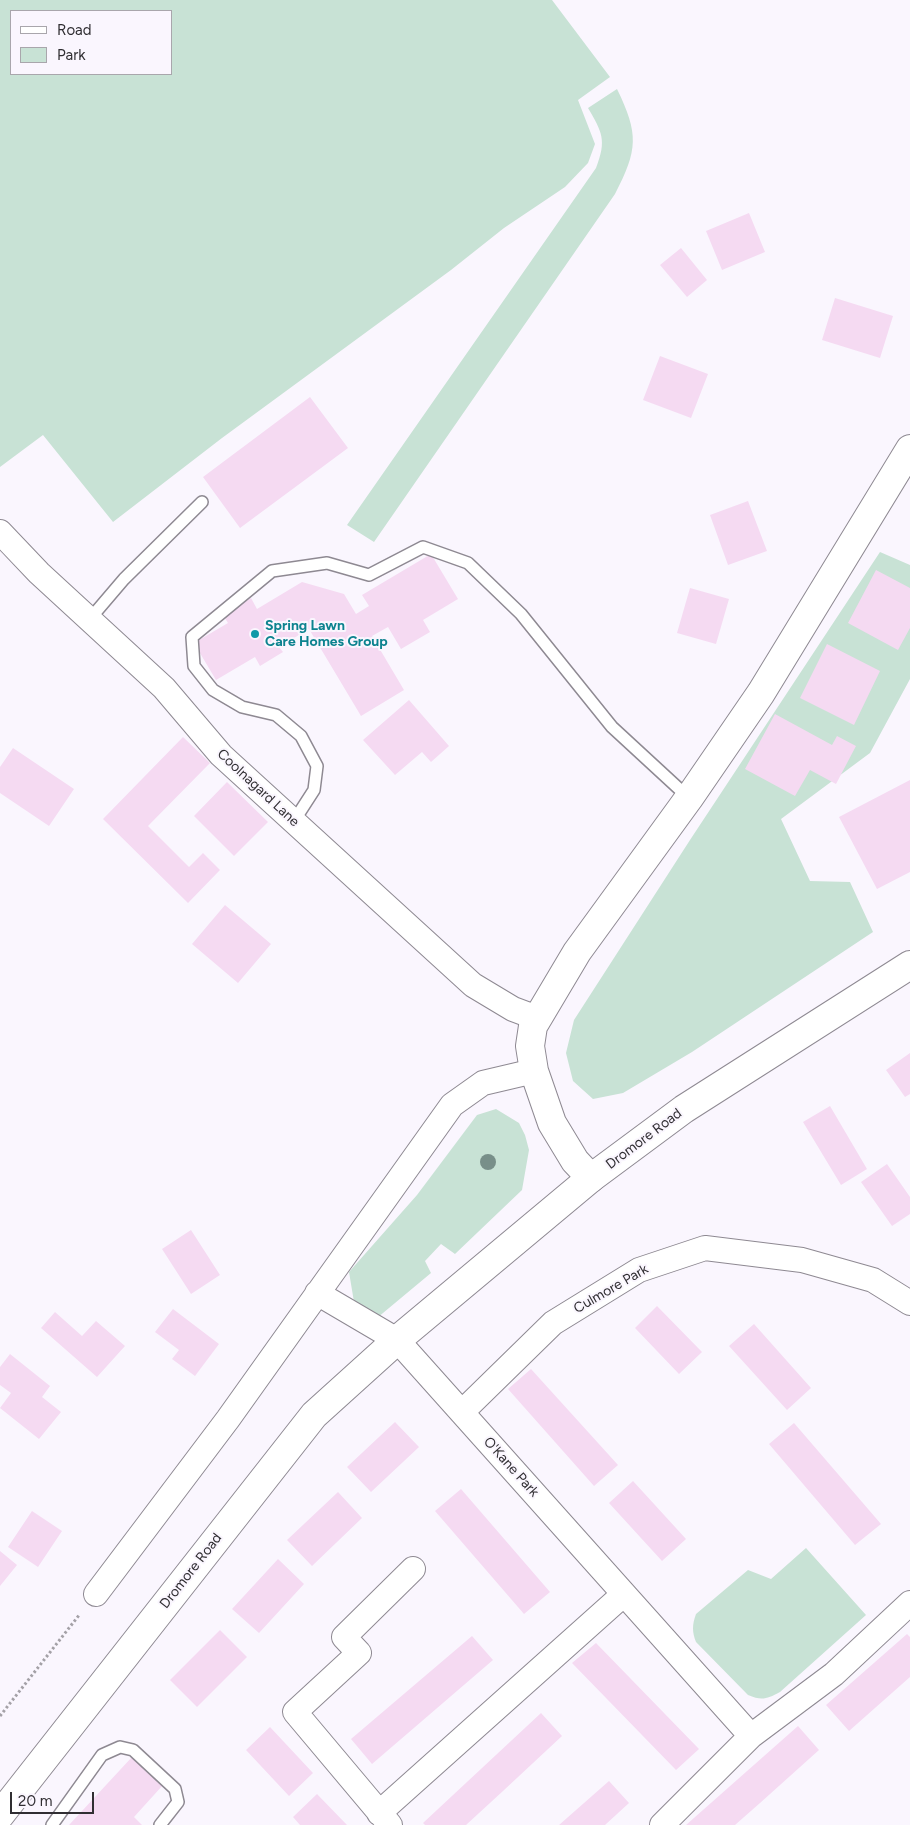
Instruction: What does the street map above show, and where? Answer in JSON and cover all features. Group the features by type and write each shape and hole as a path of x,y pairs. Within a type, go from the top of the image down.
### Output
{"main road":[{"path":"591,1178 574,1161 552,1123 534,1072 530,1046 533,1026 577,952 690,798 761,692 910,449"},
{"name":"Dromore Road","path":"0,1815 314,1415 397,1340 591,1178 684,1109 910,965"}],"street":[{"name":"Coolnagard Lane","path":"0,532 89,620 164,688 221,755 473,984 513,1009 537,1018"},
{"path":"96,1594 228,1419 452,1104 483,1083 534,1072"},
{"name":"Culmore Park","path":"462,1412 553,1323 639,1270 704,1248 802,1260 872,1280 909,1300"},
{"path":"318,1294 397,1340"},
{"name":"O'Kane Park","path":"397,1340 751,1736"},
{"path":"413,1569 344,1637 358,1653 295,1712 385,1819 624,1594"},
{"path":"662,1825 751,1736 834,1674 910,1603"}],"lane":[{"path":"89,620 124,579 202,502"},
{"path":"294,821 314,790 317,766 305,743 301,736 276,715 242,706 214,690 194,666 192,637 272,571 327,563 369,575 423,547 468,563 521,614 612,728 690,798"},
{"path":"52,1825 102,1755 120,1747 133,1750 175,1789 178,1802 160,1825"}],"path":[{"path":"0,1716 96,1594"}],"green space":[{"path":"0,0 552,0 610,77 578,100 595,144 588,163 565,187 504,228 451,270 222,438 113,522 43,435 0,467"},
{"path":"617,89 629,118 633,142 628,165 615,194 374,542 347,525 596,168 602,143 600,130 588,108"},
{"path":"880,552 910,565 910,679 870,753 781,819 810,881 850,882 873,932 692,1052 623,1093 593,1099 573,1081 566,1053 574,1020"},
{"path":"496,1109 519,1123 525,1135 529,1150 522,1190 455,1254 441,1244 425,1261 431,1273 377,1318 354,1302 349,1272 417,1195 477,1115"},
{"path":"806,1548 866,1615 780,1692 764,1698 753,1697 748,1695 696,1642 693,1628 696,1614 748,1570 771,1579"}],"building":[{"path":"749,213 765,252 722,270 706,231"},
{"path":"681,248 707,280 687,297 660,265"},
{"path":"835,298 893,316 880,358 822,340"},
{"path":"660,356 708,374 691,418 643,400"},
{"path":"310,397 348,448 240,528 203,477"},
{"path":"748,501 767,551 728,565 710,515"},
{"name":"Spring Lawn Care Homes Group","path":"431,554 458,599 423,620 430,632 401,649 388,627 372,636 404,690 361,716 309,629 279,647 283,652 260,666 255,657 216,680 194,643 228,623 223,615 251,598 257,609 302,582 344,594 356,614 369,606 362,595"},
{"path":"876,570 910,588 910,628 898,650 848,623"},
{"path":"690,588 729,599 716,644 677,633"},
{"path":"827,644 880,671 854,725 800,698"},
{"path":"409,700 449,746 431,762 422,752 395,775 363,740"},
{"path":"775,714 832,745 837,736 856,746 836,784 810,770 795,796 745,769"},
{"path":"183,737 210,763 148,826 189,867 203,853 220,870 188,903 103,819"},
{"path":"13,748 74,789 49,826 0,793 0,767"},
{"path":"910,780 910,872 877,889 839,817"},
{"path":"227,782 268,822 234,856 194,816"},
{"path":"225,905 271,944 238,983 192,944"},
{"path":"910,1053 910,1094 905,1097 886,1070"},
{"path":"830,1106 867,1169 841,1185 803,1122"},
{"path":"887,1164 910,1197 910,1214 892,1226 861,1182"},
{"path":"191,1230 220,1275 191,1294 162,1249"},
{"path":"657,1306 702,1352 679,1374 635,1328"},
{"path":"173,1309 219,1344 195,1376 172,1359 179,1350 155,1332"},
{"path":"55,1312 82,1336 96,1321 125,1346 97,1377 41,1328"},
{"path":"754,1324 811,1388 787,1410 729,1346"},
{"path":"10,1354 50,1386 42,1397 61,1412 39,1439 0,1408 11,1393 0,1385 0,1367"},
{"path":"531,1369 618,1465 594,1486 508,1389"},
{"path":"395,1422 419,1447 371,1492 347,1467"},
{"path":"794,1423 881,1524 855,1545 769,1444"},
{"path":"633,1481 686,1539 662,1561 609,1503"},
{"path":"461,1489 550,1592 524,1614 435,1511"},
{"path":"338,1492 362,1518 312,1566 287,1540"},
{"path":"32,1511 62,1531 38,1567 8,1547"},
{"path":"0,1551 17,1565 0,1586"},
{"path":"278,1559 304,1584 259,1633 232,1609"},
{"path":"220,1630 247,1657 197,1707 170,1680"},
{"path":"907,1634 910,1637 910,1677 849,1731 826,1705"},
{"path":"472,1636 493,1660 372,1764 351,1739"},
{"path":"596,1643 699,1749 676,1770 572,1663"},
{"path":"541,1713 562,1736 466,1825 425,1825 423,1823"},
{"path":"798,1726 819,1750 760,1803 735,1825 686,1825"},
{"path":"270,1727 313,1773 289,1796 246,1750"},
{"path":"132,1757 163,1785 134,1817 142,1825 69,1825"},
{"path":"609,1781 629,1803 605,1825 559,1825"},
{"path":"317,1794 347,1825 300,1825 293,1817"}],"place":[{"name":"Spring Lawn Care Homes Group","path":"255,634"}]}
